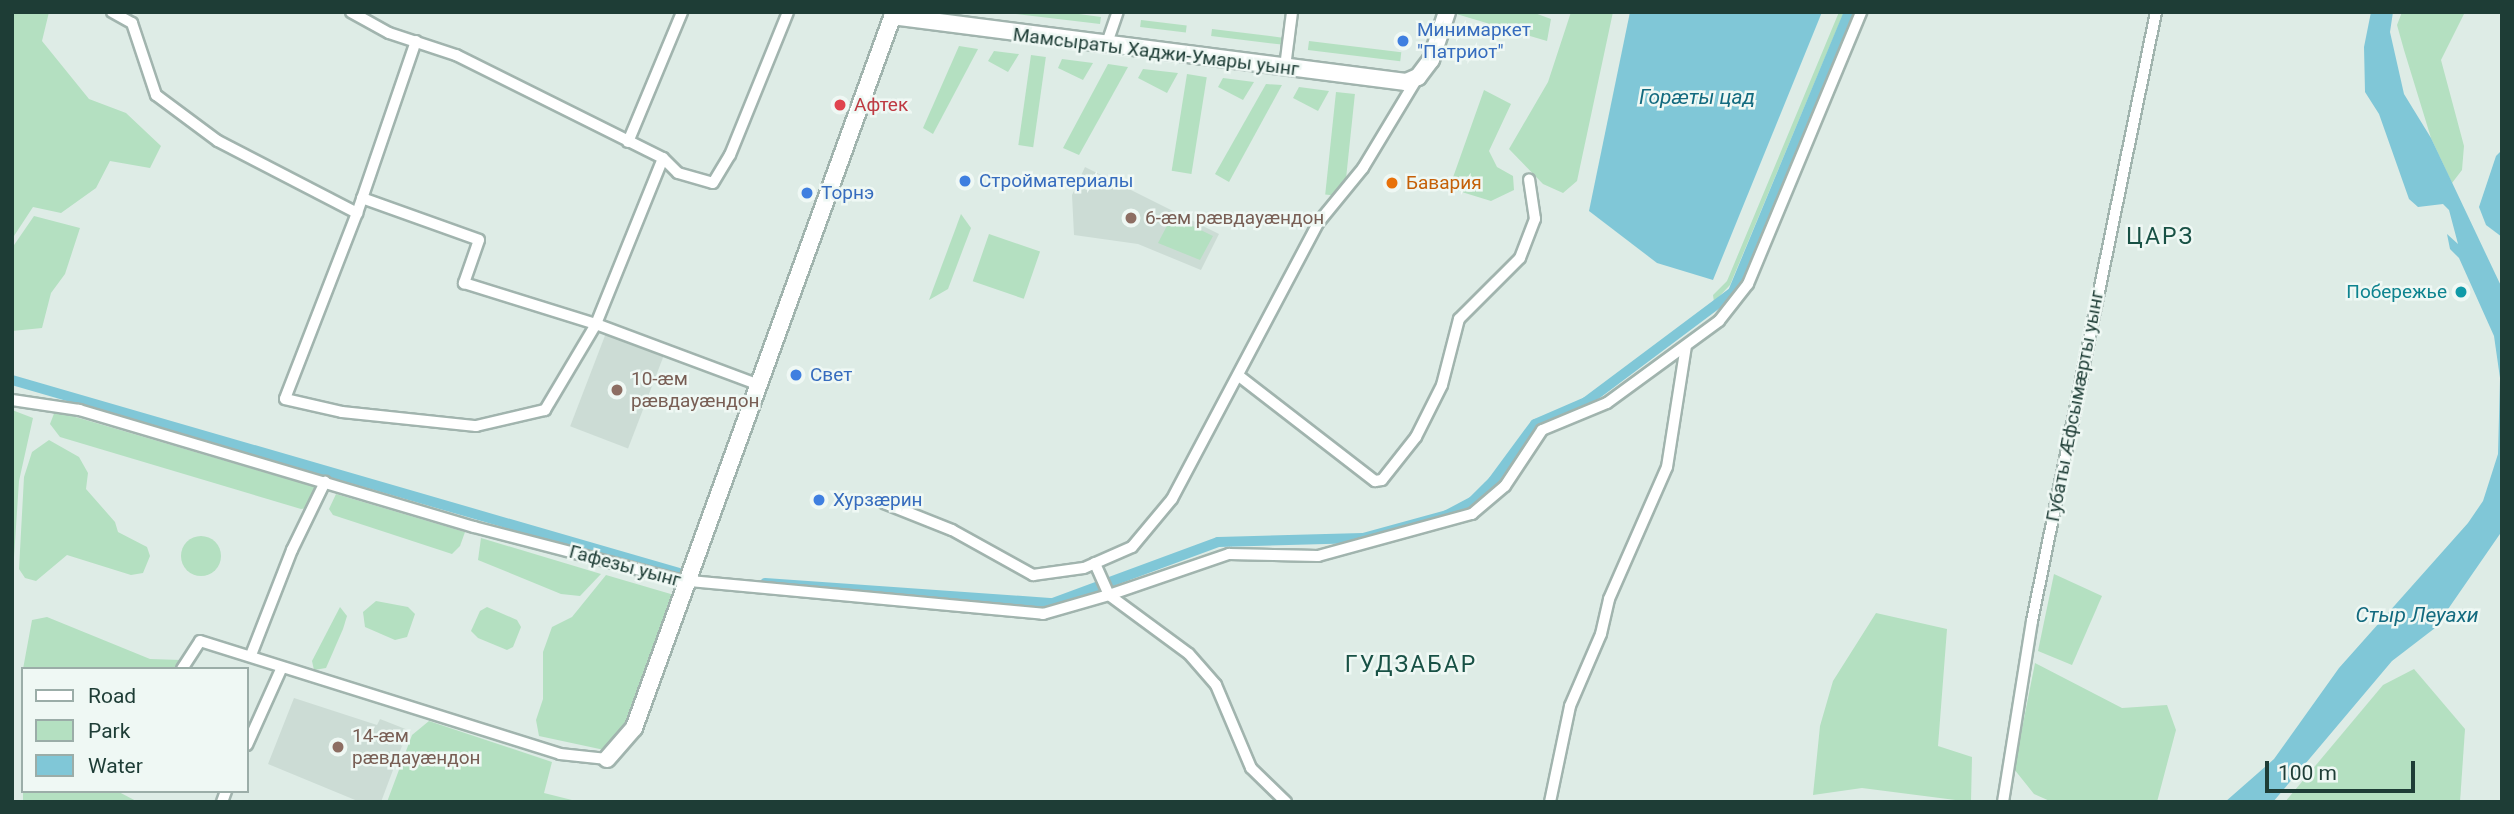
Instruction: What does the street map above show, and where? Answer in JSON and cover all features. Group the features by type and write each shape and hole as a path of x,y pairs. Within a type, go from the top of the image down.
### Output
{"street":[{"path":"112,12 132,23 156,94 218,141 357,213"},
{"path":"351,12 416,41 456,55 663,159 678,173 713,183 730,155 788,12"},
{"path":"628,142 682,12"},
{"path":"1106,46 1118,12"},
{"path":"1285,67 1292,12"},
{"path":"884,503 952,530 1033,575 1096,567 1132,547 1172,499 1318,223 1363,168 1431,60 1447,12"},
{"path":"893,14 689,580 1043,614 1229,554 1318,556 1472,514 1505,486 1542,430 1608,403 1719,321 1748,284 1861,12"},
{"name":"Губаты Æфсымæрты уынг","path":"2003,802 2032,621 2157,12"},
{"name":"Мамсыраты Хаджи-Умары уынг","path":"893,14 1106,46 1406,82 1418,77"},
{"path":"416,41 357,213 285,399 342,412 476,426 545,410 596,324 663,159"},
{"path":"1239,376 1375,481 1382,480 1416,437 1442,384 1459,319 1520,258 1535,219 1529,178"},
{"path":"362,198 479,240 464,283 596,324 760,385"},
{"path":"1550,802 1570,706 1601,634 1614,587 1667,467 1686,346"},
{"name":"Гафезы уынг","path":"12,400 79,410 474,527 689,580 634,728 607,759 560,754 200,641 182,667"},
{"path":"251,655 292,550 326,482"},
{"path":"1096,567 1108,593 1189,654 1216,685 1251,768 1286,802"},
{"path":"248,744 282,667"}],"shaded area":[{"name":"6-æм рӕвдауӕндон","path":"1085,167 1219,234 1201,270 1138,244 1074,235 1072,195"},
{"name":"10-æм рӕвдауӕндон","path":"606,333 664,355 628,449 570,426"},
{"name":"14-æм рӕвдауӕндон","path":"294,698 377,725 380,719 408,730 381,802 360,802 268,764"}],"green space":[{"path":"12,12 49,12 42,41 89,99 126,113 161,146 150,168 110,161 96,188 61,213 33,207 12,239"},
{"path":"998,12 1064,12 1101,17 1100,24"},
{"path":"1532,12 1551,19 1547,41 1453,13"},
{"path":"1571,12 1613,12 1577,181 1563,193 1543,184 1509,149 1548,82"},
{"path":"1839,12 1844,12 1730,285 1714,302 1713,295 1727,281"},
{"path":"2402,12 2465,12 2441,60 2464,146 2462,170 2452,183 2431,138 2404,50 2397,25"},
{"path":"1141,20 1187,26 1186,33 1140,27"},
{"path":"1212,29 1282,38 1282,45 1211,36"},
{"path":"1309,41 1401,52 1400,61 1308,50"},
{"path":"959,46 978,49 933,134 923,128"},
{"path":"994,51 1019,54 1008,72 988,61"},
{"path":"1031,55 1046,57 1033,147 1018,145"},
{"path":"1062,59 1093,63 1083,80 1058,68"},
{"path":"1108,64 1128,67 1079,155 1063,148"},
{"path":"1143,69 1178,73 1167,93 1138,78"},
{"path":"1187,74 1207,77 1191,174 1172,171"},
{"path":"1223,78 1254,82 1243,100 1218,87"},
{"path":"1266,84 1282,85 1229,182 1215,174"},
{"path":"1299,87 1329,91 1318,111 1293,98"},
{"path":"1484,90 1511,104 1489,151 1497,167 1513,176 1514,190 1491,201 1452,189 1451,183"},
{"path":"1336,92 1355,94 1344,196 1325,194"},
{"path":"961,214 971,228 948,289 929,300"},
{"path":"34,216 80,228 65,274 51,293 42,328 12,331 12,248"},
{"path":"1172,216 1213,236 1200,260 1158,243"},
{"path":"989,234 1040,252 1024,299 973,281"},
{"path":"12,410 33,418 19,481 12,588"},
{"path":"55,411 322,489 315,507 301,509 60,437 50,424"},
{"path":"49,440 79,457 88,473 86,489 115,522 118,532 147,547 150,556 143,573 131,575 67,555 36,581 25,578 19,569 24,477 32,452"},
{"path":"336,494 465,532 460,546 452,554 333,515 329,509"},
{"path":"201,536 209,537 215,542 220,548 220,564 215,570 209,575 201,576 193,575 187,570 182,564 181,556 182,548 187,542 193,537"},
{"path":"481,538 601,574 580,596 561,594 478,560"},
{"path":"2054,574 2102,596 2072,665 2038,651"},
{"path":"606,575 681,597 637,731 609,751 539,736 536,720 543,699 543,652 552,627 572,617"},
{"path":"376,601 408,607 415,614 407,637 395,640 365,627 363,612"},
{"path":"340,607 347,616 343,629 326,668 314,670 312,661"},
{"path":"487,607 517,620 521,627 513,647 507,650 478,638 471,631 480,611"},
{"path":"1876,613 1947,629 1938,746 1972,757 1971,802 1862,788 1813,795 1820,726 1833,681"},
{"path":"47,617 150,659 181,660 182,667 23,667 32,620"},
{"path":"2035,663 2122,708 2167,705 2176,730 2157,802 2052,802 2034,794 2014,769"},
{"path":"2414,669 2465,729 2460,802 2285,802 2383,685"},
{"path":"429,721 552,762 544,793 580,802 387,802 412,735"},
{"path":"23,793 121,793 138,802 23,802"}],"water":[{"name":"Горӕты цад","path":"1630,12 1822,12 1713,280 1657,263 1589,211"},
{"name":"Стыр Леуахи","path":"2371,12 2393,12 2390,32 2404,94 2431,138 2502,288 2502,531 2435,628 2392,661 2273,802 2225,802 2274,759 2339,668 2468,523 2483,501 2498,454 2500,378 2494,336 2459,258 2450,249 2447,234 2458,244 2449,210 2443,204 2418,207 2409,199 2379,114 2365,92 2364,47"},
{"path":"2502,150 2502,237 2486,225 2479,207 2496,156"}],"waterway":[{"path":"765,583 1053,603 1218,542 1363,538 1447,515 1473,501 1493,481 1535,424 1586,402 1733,292 1849,12"},
{"path":"12,380 686,575"}],"place":[{"name":"Минимаркет \"Патриот\"","path":"1403,41"},
{"name":"Афтек","path":"840,105"},
{"name":"Стройматериалы","path":"965,181"},
{"name":"Бавария","path":"1392,183"},
{"name":"Торнэ","path":"807,193"},
{"name":"6-æм рӕвдауӕндон","path":"1131,218"},
{"name":"Побережье","path":"2461,292"},
{"name":"Свет","path":"796,375"},
{"name":"10-æм рӕвдауӕндон","path":"617,390"},
{"name":"Хурзæрин","path":"819,500"},
{"name":"14-æм рӕвдауӕндон","path":"338,747"}],"district":[{"name":"ЦАРЗ","path":"2160,237"},
{"name":"ГУДЗАБАР","path":"1411,665"}]}
